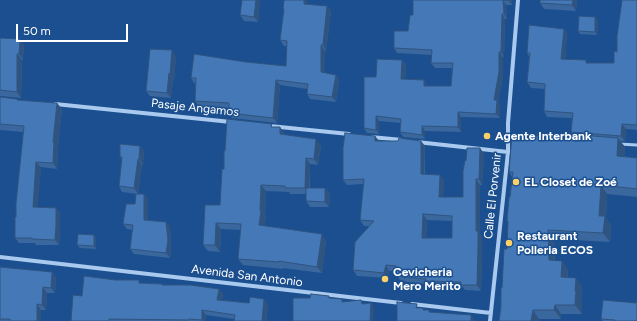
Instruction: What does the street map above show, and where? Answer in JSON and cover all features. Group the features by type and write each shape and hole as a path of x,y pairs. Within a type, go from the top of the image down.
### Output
{"street":[{"name":"Calle El Porvenir","path":"490,321 508,152 508,123 518,0"},
{"name":"Pasaje Angamos","path":"48,103 238,122"},
{"path":"269,126 354,135"},
{"path":"369,137 408,141"},
{"path":"416,142 508,152"},
{"name":"Avenida San Antonio","path":"0,258 491,314"}],"lane":[{"path":"508,134 516,135"},
{"path":"614,143 637,145"}],"building":[{"path":"242,0 256,0 254,17 240,15"},
{"path":"284,0 304,0 304,4 327,6 323,45 321,45 321,72 336,75 332,97 307,94 308,84 276,80 273,118 229,113 229,103 195,101 196,78 191,78 194,54 246,62 286,66 287,41 280,40"},
{"path":"413,0 503,0 504,14 502,14 501,52 499,52 499,72 494,100 497,100 496,114 458,112 458,127 422,126 422,135 400,132 401,119 376,116 376,130 364,128 364,77 376,77 377,59 402,60 401,79 424,80 424,86 451,86 453,63 431,63 432,50 394,48 394,31 408,31 410,15 413,15"},
{"path":"540,0 573,0 572,5 540,3"},
{"path":"622,0 637,0 637,125 622,124 621,136 571,132 573,113 544,111 545,84 527,82 530,53 527,53 529,25 564,29 561,59 586,60 586,63 614,63 614,51 617,52 617,36"},
{"path":"579,16 595,17 595,32 578,31"},
{"path":"0,38 20,39 19,54 17,54 17,92 0,90"},
{"path":"150,49 172,50 167,93 146,91"},
{"path":"0,97 17,100 57,103 53,142 53,163 36,162 33,207 56,208 55,240 15,238 16,203 24,126 0,124"},
{"path":"227,119 272,124 271,127 280,127 280,134 316,139 314,159 306,158 305,188 285,188 285,186 261,185 261,211 259,225 322,234 317,267 279,261 238,259 241,224 216,223 215,245 203,245 205,205 220,205"},
{"path":"345,133 375,136 375,141 398,141 399,138 421,141 421,174 440,175 439,197 463,197 463,171 465,160 466,161 467,148 480,148 479,179 476,179 476,231 478,231 477,285 461,285 461,282 426,281 426,279 403,277 396,275 396,266 386,265 384,273 353,270 355,242 374,221 360,220 364,179 343,180 343,148","holes":["423,214 452,216 452,238 422,238"]},
{"path":"512,134 568,138 568,134 618,138 617,156 637,158 637,189 601,185 599,216 605,216 603,233 548,230 549,260 562,261 561,277 576,278 575,305 555,305 554,310 533,310 531,321 499,321 504,249 507,249 507,221 513,172 509,172"},
{"path":"120,144 140,146 134,188 119,186 122,157 120,157"},
{"path":"306,188 325,188 325,202 306,201"},
{"path":"136,194 144,194 144,220 166,222 168,240 166,253 130,249 133,225 123,224 126,204 135,204"},
{"path":"78,234 94,235 94,246 77,245"},
{"path":"0,267 52,272 51,288 43,287 42,305 37,304 37,321 10,321 10,319 0,319"},
{"path":"84,276 116,280 139,280 139,283 190,285 219,289 217,300 249,303 250,297 264,299 262,321 234,321 235,315 202,310 202,320 109,319 109,321 71,321 73,295 82,296"},
{"path":"311,294 342,299 342,302 361,300 362,304 371,303 370,321 293,321 293,298 310,298"},
{"path":"603,300 637,302 637,321 615,321 601,319"},
{"path":"397,302 417,304 416,308 423,308 423,310 429,310 429,312 471,315 471,321 397,321"}],"place":[{"name":"Agente Interbank","path":"487,136"},
{"name":"EL Closet de Zoé","path":"516,182"},
{"name":"Restaurant Polleria ECOS","path":"509,243"},
{"name":"Cevicheria Mero Merito","path":"385,279"}]}
